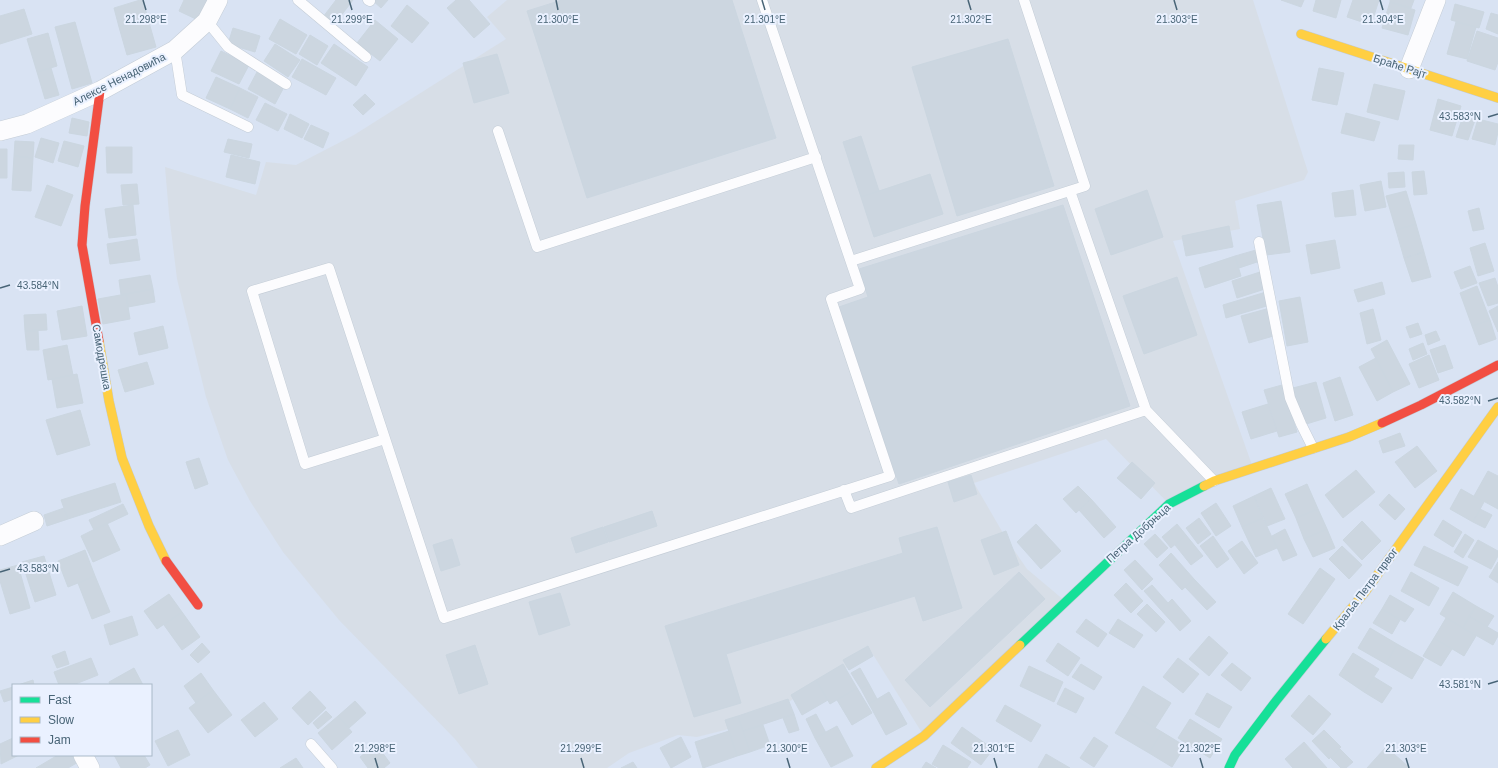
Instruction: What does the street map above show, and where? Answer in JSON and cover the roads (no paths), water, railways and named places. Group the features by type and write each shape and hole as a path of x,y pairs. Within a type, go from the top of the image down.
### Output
{"street":[{"name":"Алексе Ненадовића","path":"0,131 27,124 100,91 175,50 208,21 218,0"},
{"path":"1409,69 1436,0"},
{"name":"Браће Рајт","path":"1301,34 1498,98"},
{"name":"Самодрешка","path":"100,91 85,206 82,245 109,401 122,458 149,526 163,557 198,605"},
{"name":"Петра Добрњца","path":"876,768 924,736 1169,504 1214,481 1349,437 1421,405 1498,365"},
{"name":"Краља Петра првог","path":"1229,768 1235,755 1276,701 1364,592 1498,407"},
{"path":"0,536 34,521"},
{"path":"84,756 90,768"}],"lane":[{"path":"298,0 366,57"},
{"path":"385,439 305,464 252,291 329,268 444,618 890,476 831,298 860,288 762,0"},
{"path":"851,261 1085,186 1024,0"},
{"path":"208,21 228,47 286,84"},
{"path":"175,50 182,95 248,127"},
{"path":"498,132 536,247 816,157"},
{"path":"1070,191 1146,410 1214,481"},
{"path":"1259,242 1290,398 1300,424 1313,448"},
{"path":"844,490 851,508 1146,410"},
{"path":"311,744 332,768"}]}
